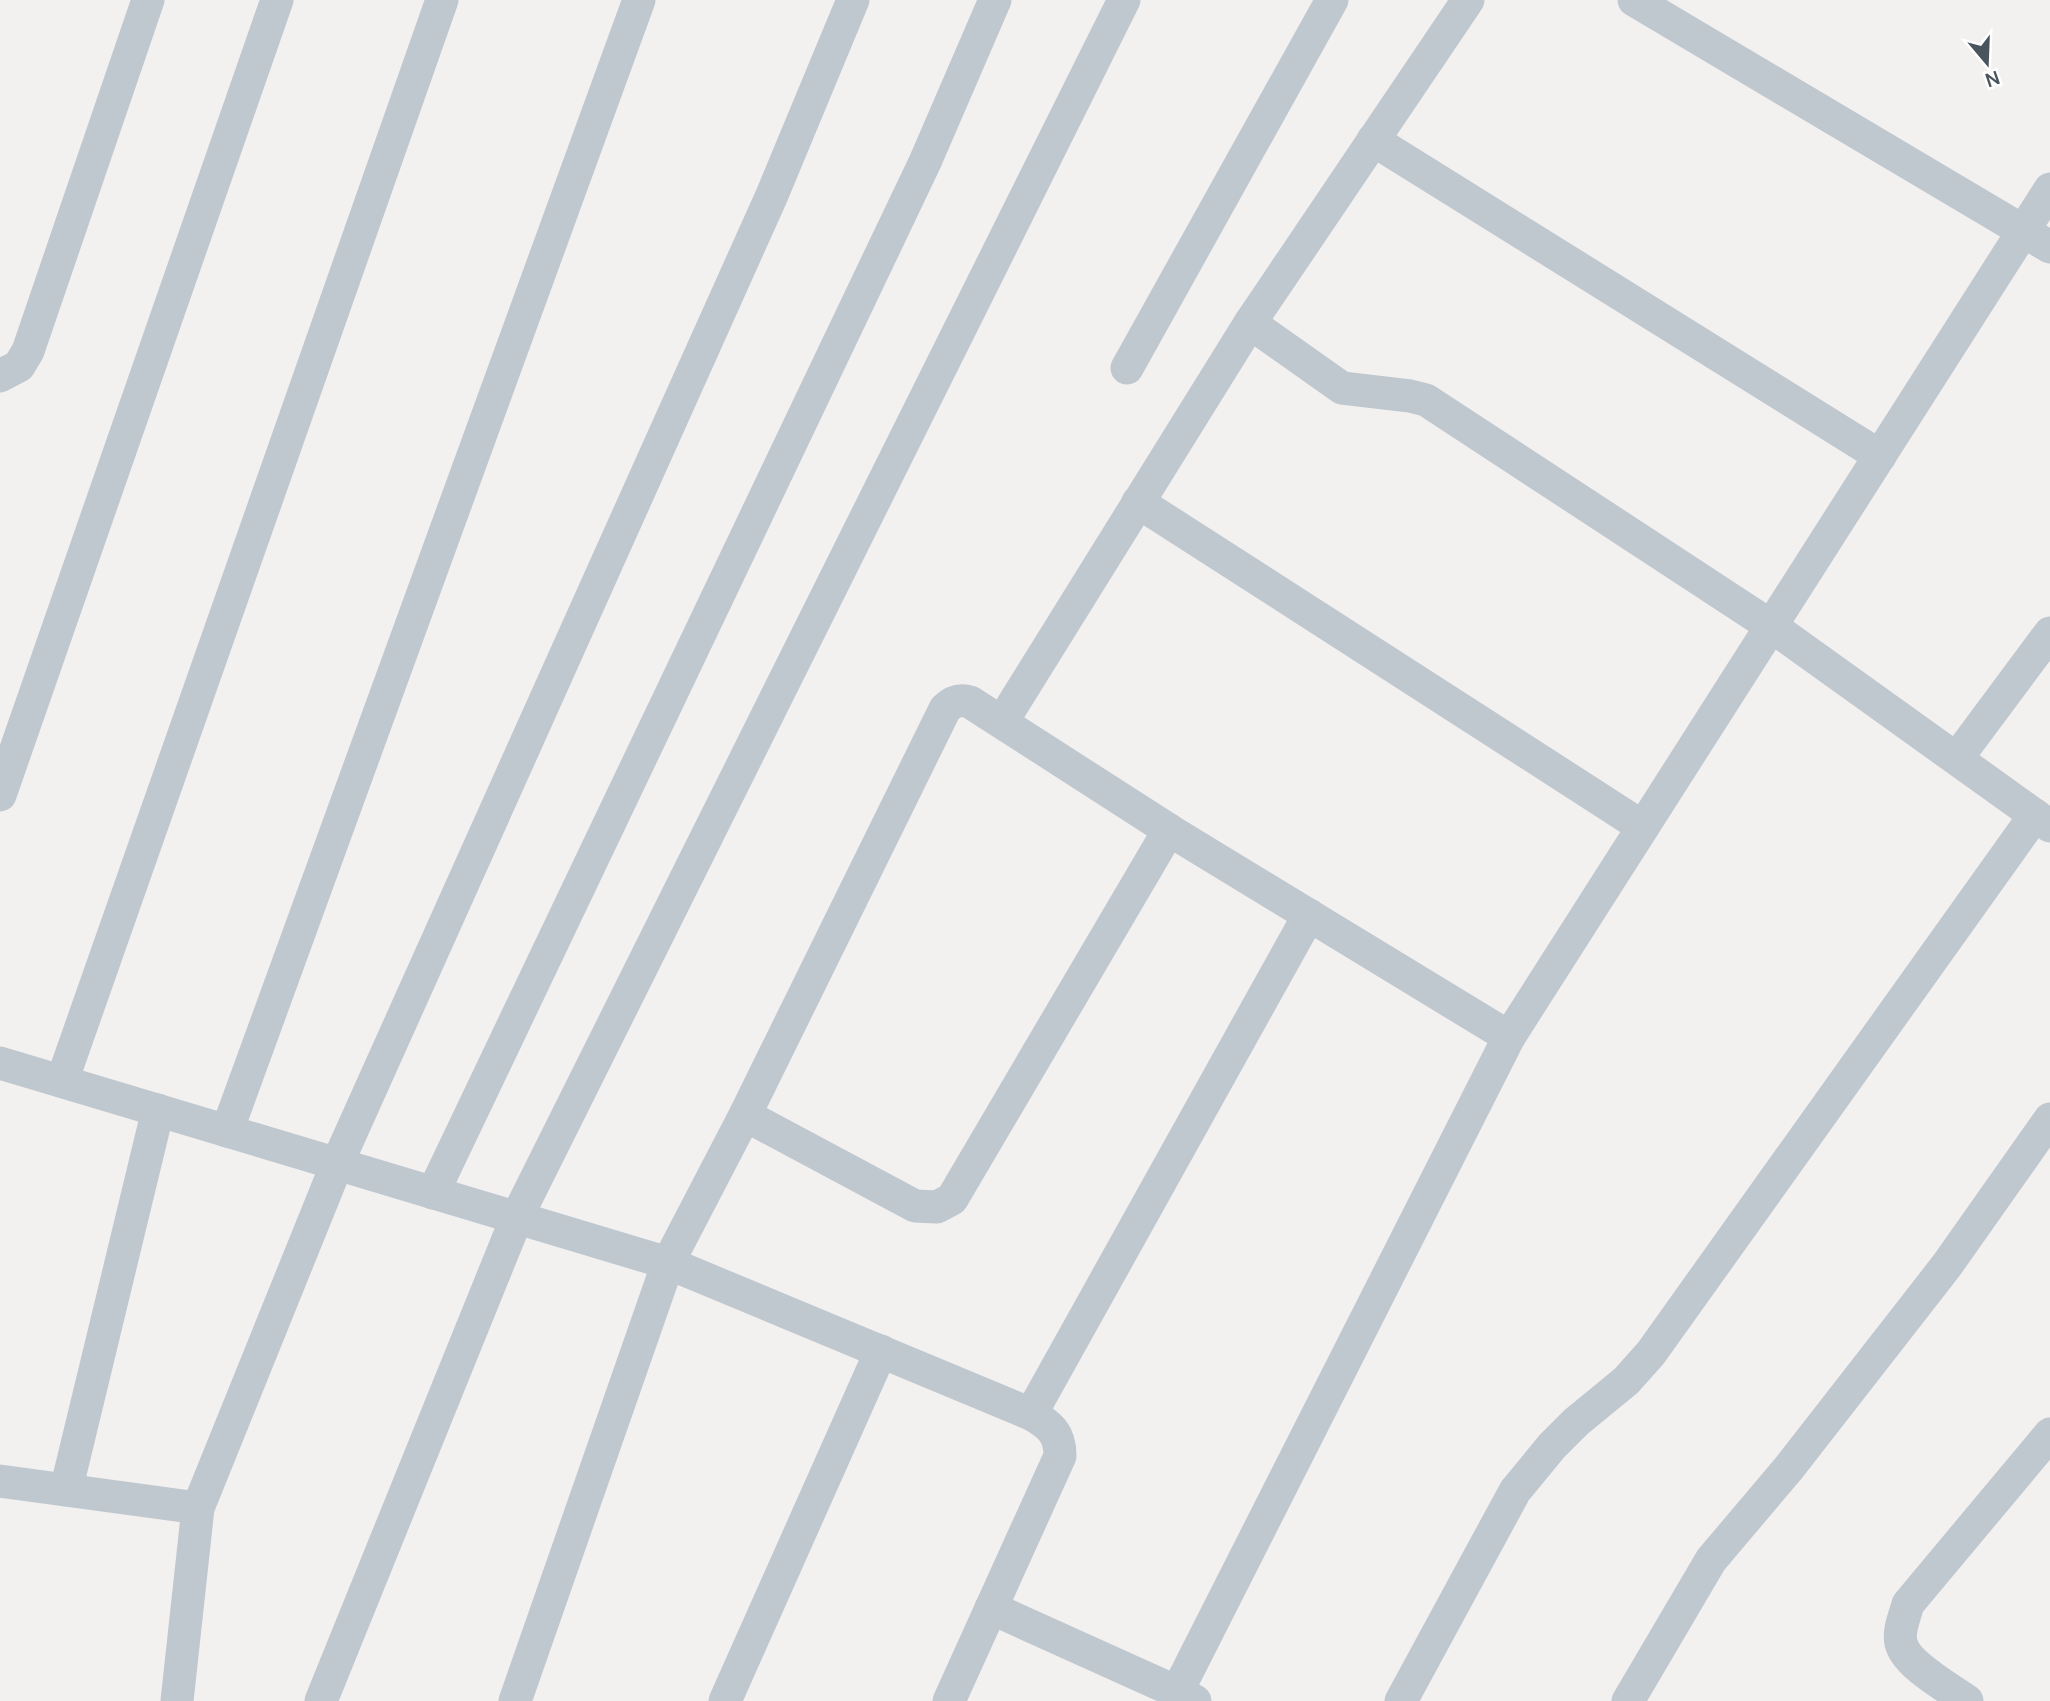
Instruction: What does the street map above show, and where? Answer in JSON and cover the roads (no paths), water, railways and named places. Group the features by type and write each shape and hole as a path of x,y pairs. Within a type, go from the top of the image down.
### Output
{"street":[{"path":"0,376 19,366 27,351 148,0"},
{"path":"0,795 277,0"},
{"path":"62,1082 442,0"},
{"path":"227,1131 639,0"},
{"path":"177,1701 198,1508 337,1164 772,195 853,0"},
{"path":"433,1193 925,162 995,0"},
{"path":"321,1701 517,1217 1124,0"},
{"path":"1127,368 1332,0"},
{"path":"1002,722 1250,323 1468,0"},
{"path":"1634,0 2037,239"},
{"path":"1374,140 1880,456"},
{"path":"991,1608 1186,1696 1509,1037 1880,456 2037,239 2050,189"},
{"path":"1250,323 1342,388 1426,400 1771,626 2043,820 1651,1353 1626,1381 1576,1422 1552,1446 1516,1491 1401,1701"},
{"path":"1138,502 1643,827"},
{"path":"1957,758 2050,634"},
{"path":"515,1701 668,1263 745,1115 945,709 950,704 964,700 1002,722 1169,830 1509,1037"},
{"path":"745,1115 915,1206 937,1207 952,1199 1169,830"},
{"path":"1031,1413 1309,915"},
{"path":"0,1063 668,1263 1031,1413 1049,1425 1056,1433 1060,1456 949,1701"},
{"path":"66,1490 159,1110"},
{"path":"1628,1701 1711,1560 1788,1469 1947,1265 2050,1119"},
{"path":"724,1701 881,1351"},
{"path":"1967,1701 1911,1661 1901,1643 1908,1604 2050,1434"},
{"path":"0,1481 198,1508"}]}
